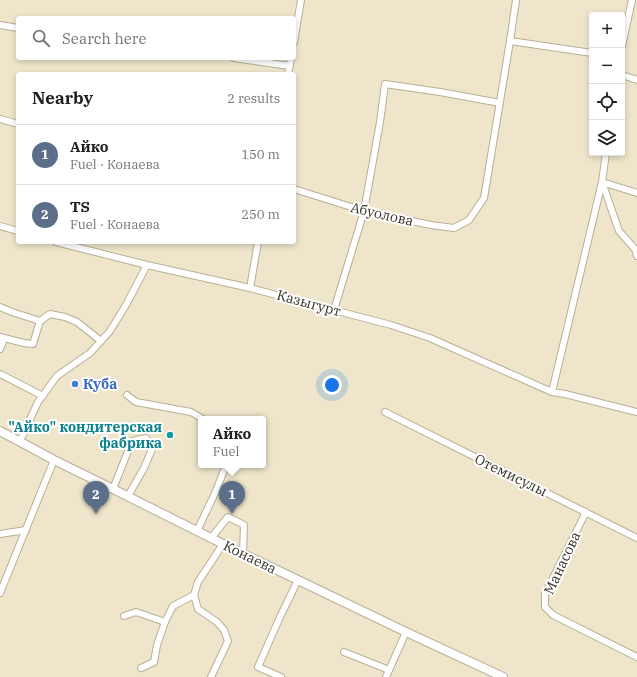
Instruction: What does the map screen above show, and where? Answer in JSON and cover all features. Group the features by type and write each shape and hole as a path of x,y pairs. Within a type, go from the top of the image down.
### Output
{"main road":[{"name":"Конаева","path":"0,431 54,460 243,554 503,677"}],"street":[{"path":"296,30 301,0"},
{"path":"334,310 364,211 380,122 385,84 500,103 516,0"},
{"path":"625,32 632,0"},
{"path":"0,25 16,28"},
{"path":"510,40 589,53"},
{"path":"248,60 290,66"},
{"path":"288,72 291,60"},
{"path":"625,76 637,80"},
{"name":"Абуолова","path":"296,190 364,211 431,225 454,228 469,220 484,198 500,103"},
{"path":"0,119 16,123"},
{"path":"552,392 602,182 606,156"},
{"path":"602,182 637,193"},
{"path":"602,182 619,231 635,249 637,256"},
{"path":"0,226 16,230"},
{"name":"Казыгурт","path":"73,244 147,265 250,288 391,325 430,338 552,392 637,412"},
{"path":"250,288 258,244"},
{"path":"20,441 38,402 57,376 90,353 110,331 126,305 147,265"},
{"path":"0,307 40,321"},
{"path":"0,337 33,344 40,321 50,314 65,317 77,322 101,340"},
{"path":"0,337 4,339 0,348"},
{"path":"0,374 42,396"},
{"path":"127,396 136,402 191,412 198,416"},
{"name":"Отемисулы","path":"385,412 637,538"},
{"path":"113,489 132,441 146,438 154,447 128,496"},
{"path":"0,592 54,460"},
{"path":"197,531 216,491 225,468"},
{"name":"Манасова","path":"586,512 545,594 545,607 553,615 637,657"},
{"path":"212,538 228,517 244,524 243,554"},
{"path":"0,534 26,530"},
{"path":"211,677 228,641 224,630 217,622 198,609 194,595 198,582 223,544"},
{"path":"281,677 258,667 298,580"},
{"path":"141,668 154,662 157,645 165,622 173,606 194,595"},
{"path":"124,616 136,612 165,622"},
{"path":"386,677 406,632"},
{"path":"344,652 389,670"}],"place":[{"name":"Куба","path":"75,384"},
{"name":"\"Айко\" кондитерская фабрика","path":"170,435"},
{"name":"TS","path":"96,514"},
{"name":"Айко","path":"232,514"}]}
